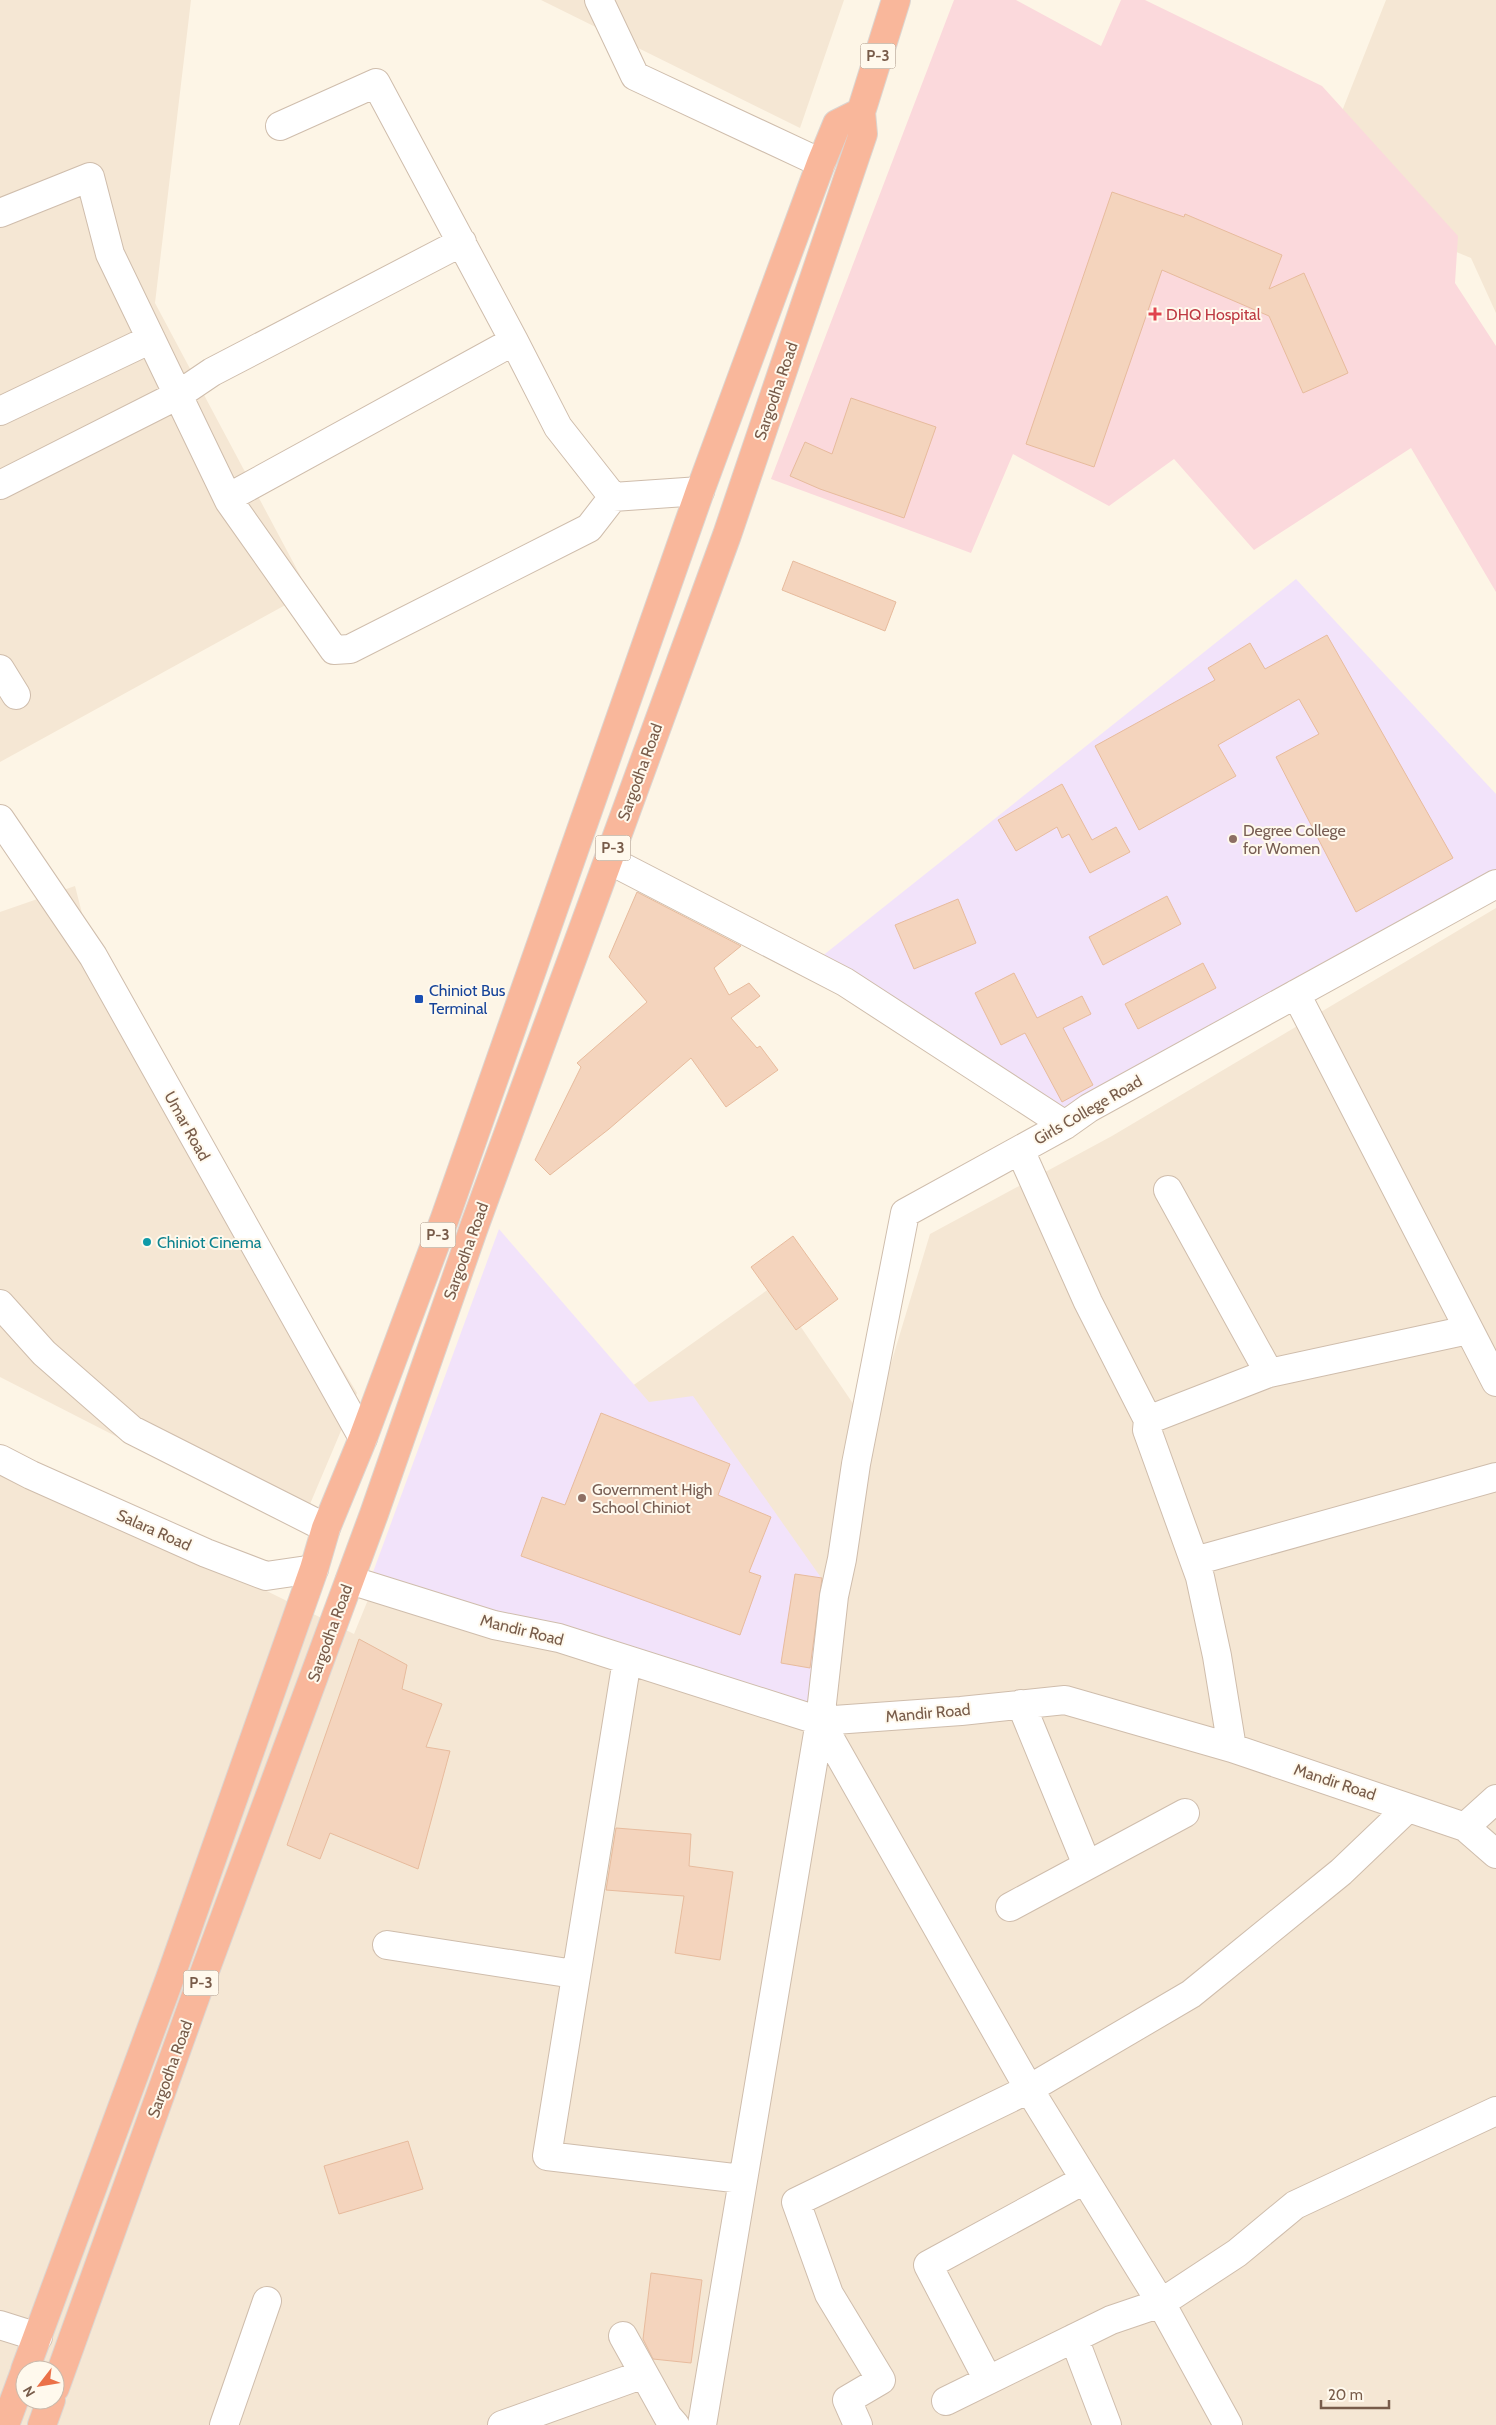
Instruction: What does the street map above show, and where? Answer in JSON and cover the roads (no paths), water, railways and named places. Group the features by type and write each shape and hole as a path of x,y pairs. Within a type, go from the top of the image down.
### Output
{"highway":[{"name":"Sargodha Road","path":"65,2360 199,1987 350,1580 473,1230 727,535 864,134 861,112 896,0"},
{"name":"Sargodha Road","path":"29,2360 170,1978 314,1569 326,1528 363,1438 445,1218 700,491 821,163 837,124 861,112"},
{"path":"690,523 727,535"},
{"path":"524,991 556,1004"},
{"path":"445,1218 473,1230"},
{"path":"170,1978 199,1987"},
{"name":"Sargodha Road","path":"5,2425 15,2398"},
{"path":"42,2425 47,2410"}],"street":[{"path":"599,0 635,76 821,163"},
{"path":"280,126 376,83 462,242 558,427 613,497"},
{"path":"0,213 90,177 110,254 229,501 334,650 350,649 589,528 613,497 700,491"},
{"path":"0,485 178,395 212,372 462,242"},
{"path":"0,411 151,339"},
{"path":"235,494 514,341"},
{"path":"0,669 16,695"},
{"name":"Umar Road","path":"0,819 93,956 363,1438"},
{"path":"609,860 845,982 1065,1125"},
{"name":"Girls College Road","path":"820,1722 834,1596 842,1559 856,1464 904,1213 1065,1125 1089,1108 1496,884"},
{"path":"1296,994 1496,1382"},
{"path":"1020,1150 1088,1302 1148,1420 1148,1430 1196,1561 1217,1656 1232,1748"},
{"path":"1168,1190 1269,1373"},
{"path":"0,1304 44,1353 132,1430 326,1528"},
{"path":"1148,1420 1269,1373 1468,1330"},
{"name":"Salara Road","path":"0,1459 31,1475 206,1553 266,1576 314,1569"},
{"path":"1196,1561 1496,1477"},
{"name":"Mandir Road","path":"350,1580 494,1625 559,1638 820,1722 1065,1700 1232,1748 1465,1826 1496,1854"},
{"path":"627,1660 574,1974 546,2156 742,2179"},
{"path":"1021,1704 1087,1865"},
{"path":"820,1722 1029,2089 1161,2303 1228,2425"},
{"path":"702,2425 820,1722"},
{"path":"1465,1826 1496,1799"},
{"path":"858,2425 847,2400 881,2380 830,2294 796,2202 1029,2089 1191,1994 1341,1872 1408,1808"},
{"path":"1010,1907 1185,1813"},
{"path":"388,1945 574,1974"},
{"path":"946,2401 1111,2320 1161,2303 1237,2253 1295,2205 1496,2111"},
{"path":"988,2380 928,2265 1084,2180"},
{"path":"224,2425 268,2301"},
{"path":"0,2325 38,2337"},
{"path":"623,2336 644,2374 664,2422"},
{"path":"1074,2338 1107,2425"},
{"path":"502,2425 644,2374"}],"place":[{"name":"DHQ Hospital","path":"1155,314"},
{"name":"Degree College for Women","path":"1233,839"},
{"name":"Chiniot Bus Terminal","path":"419,999"},
{"name":"Chiniot Cinema","path":"147,1242"},
{"name":"Government High School Chiniot","path":"582,1498"}]}
